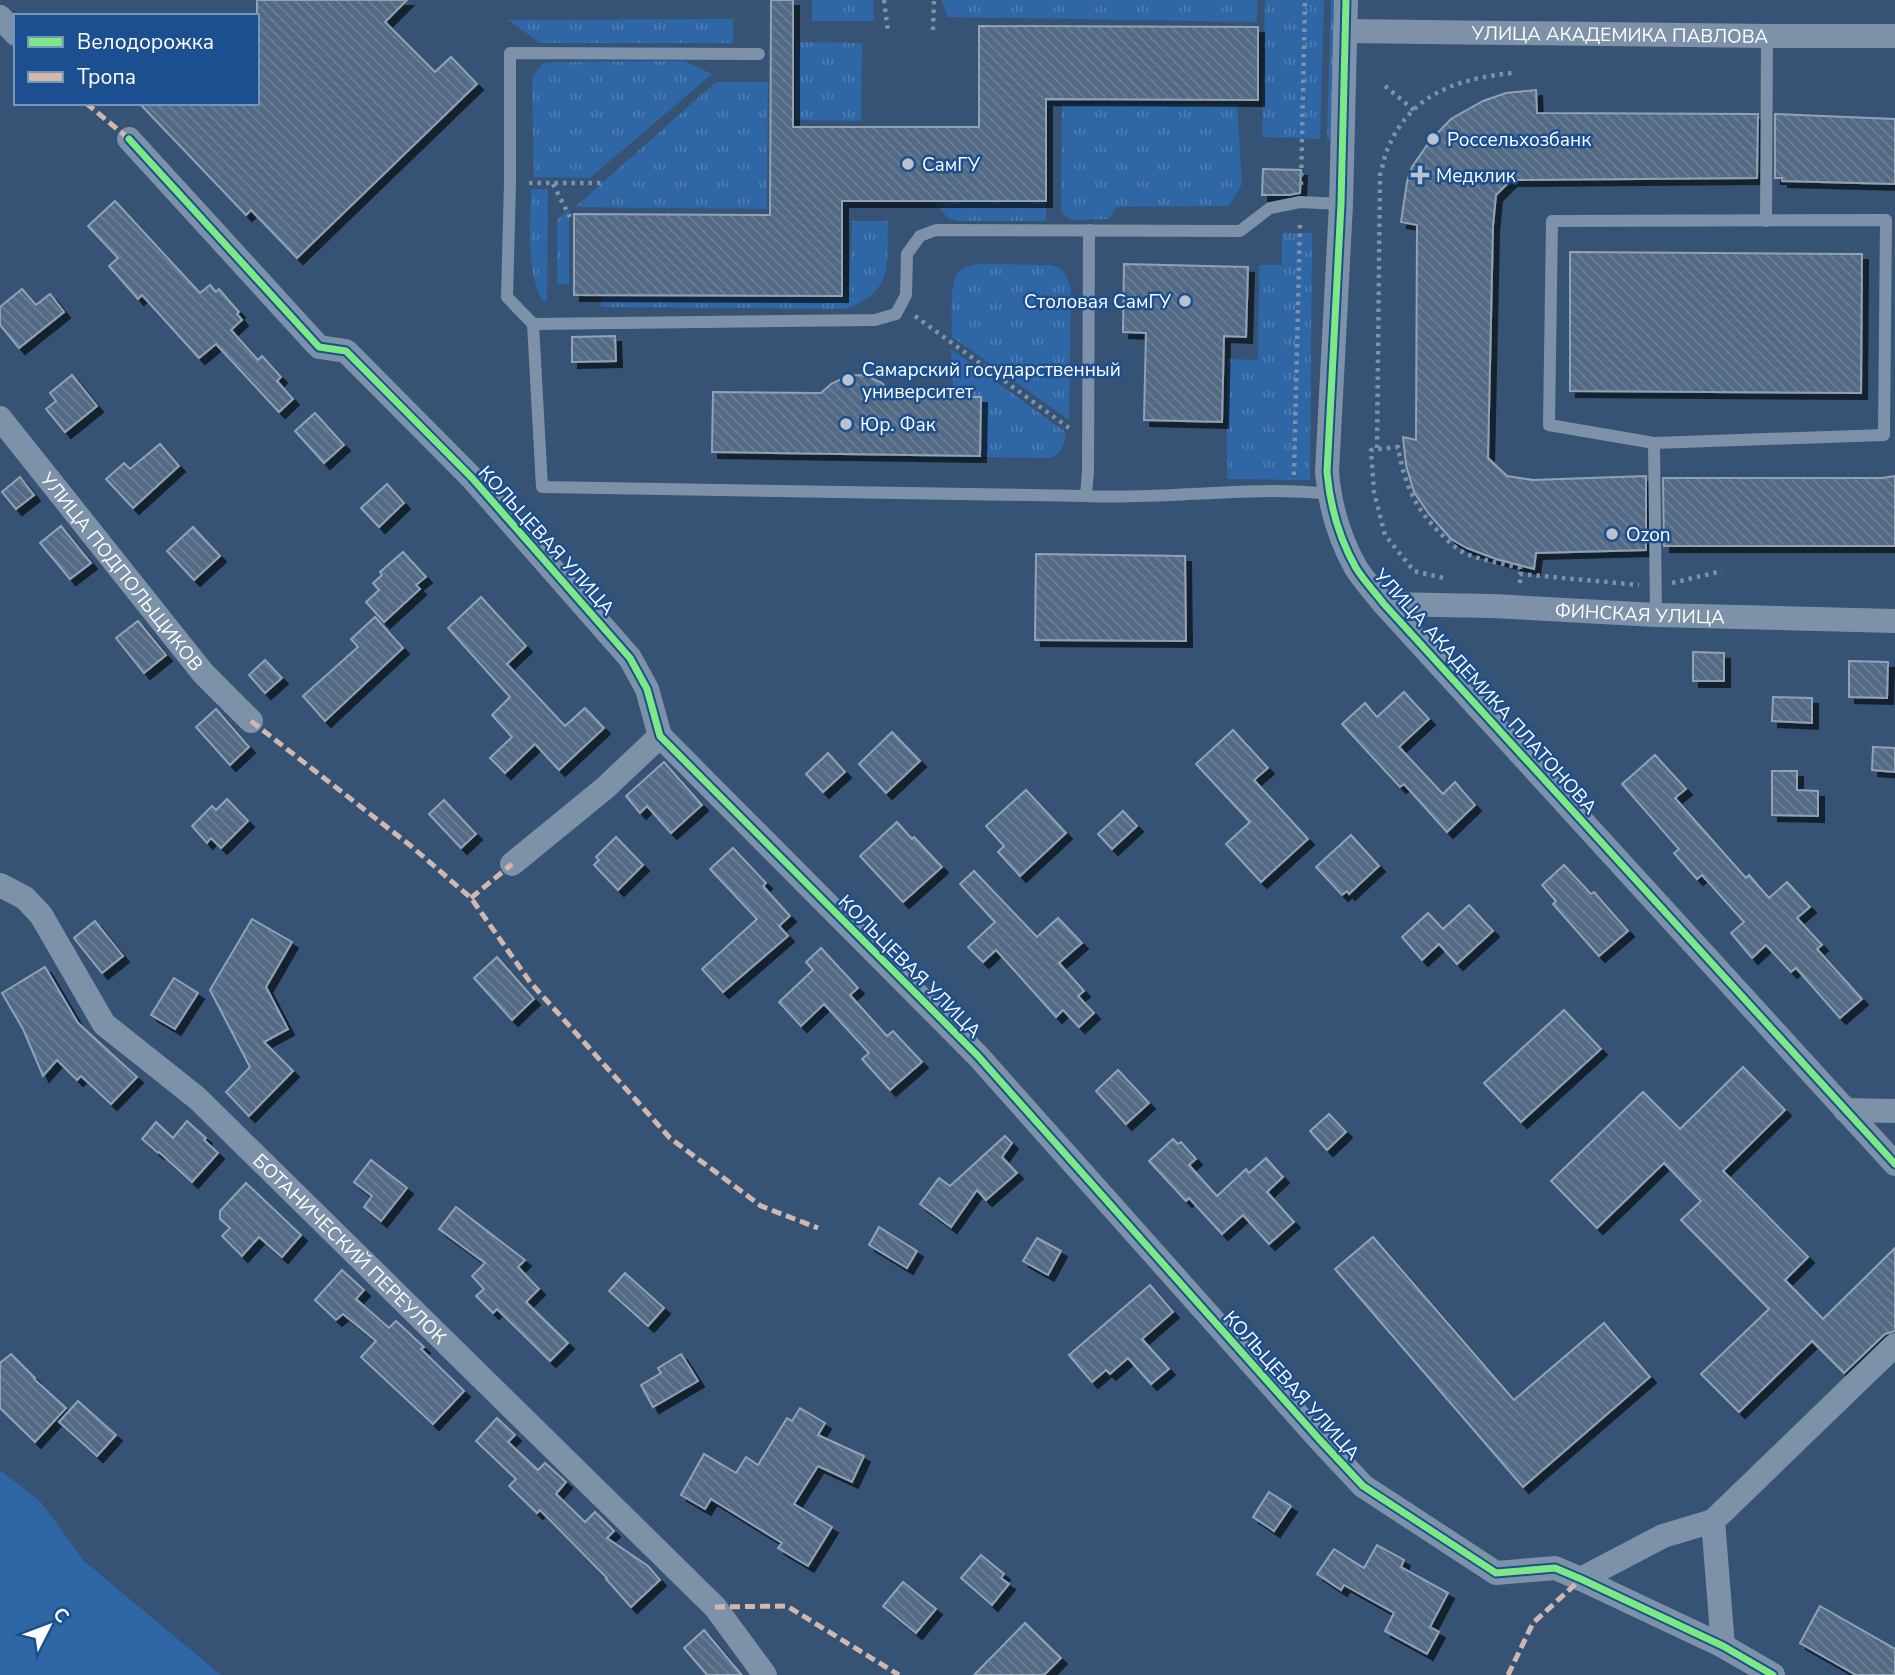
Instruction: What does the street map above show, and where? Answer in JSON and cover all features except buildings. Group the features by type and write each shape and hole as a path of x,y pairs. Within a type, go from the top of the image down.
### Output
{"street":[{"name":"УЛИЦА АКАДЕМИКА ПЛАТОНОВА","path":"1346,0 1341,204 1327,472 1329,494 1339,533 1357,570 1384,604 1895,1164"},
{"path":"0,17 14,32"},
{"name":"УЛИЦА АКАДЕМИКА ПАВЛОВА","path":"1345,31 1895,36"},
{"name":"КОЛЬЦЕВАЯ УЛИЦА","path":"129,139 319,346 346,351 472,478 630,658 647,689 660,736 978,1056 1309,1429 1363,1486 1496,1573 1555,1568 1723,1646 1773,1675"},
{"name":"УЛИЦА ПОДПОЛЬЩИКОВ","path":"0,418 202,673 251,721"},
{"name":"ФИНСКАЯ УЛИЦА","path":"1384,604 1895,621"},
{"path":"512,864 605,788 660,736"},
{"name":"БОТАНИЧЕСКИЙ ПЕРЕУЛОК","path":"0,885 25,898 41,915 104,1024 197,1098 715,1607 765,1675"},
{"path":"1845,1110 1895,1111"},
{"path":"1581,1578 1662,1536 1713,1521 1895,1345"},
{"path":"1713,1521 1723,1646"}],"lane":[{"path":"1766,221 1767,36"},
{"path":"759,54 510,53 507,297 533,324 542,487 1123,498 1293,490 1329,494"},
{"path":"533,324 875,320 896,314 906,295 907,254 920,236 936,230 1240,231 1270,208 1300,202 1341,204"},
{"path":"1886,220 1884,435 1654,443 1549,425 1552,221 1886,220"},
{"path":"1086,496 1089,230"},
{"path":"1654,443 1656,615"}],"path":[{"path":"884,0 888,32"},
{"path":"933,30 934,0"},
{"path":"1293,490 1305,0"},
{"path":"1377,448 1380,174 1388,148 1401,124 1427,98 1448,87 1478,77 1513,73"},
{"path":"1385,86 1414,110"},
{"path":"510,183 601,183"},
{"path":"553,184 570,217"},
{"path":"900,306 1088,442"},
{"path":"1456,581 1415,570 1385,535 1374,492 1371,450 1398,447 1410,494 1426,518 1451,544 1467,554 1520,568 1519,587"},
{"path":"1520,574 1657,586 1722,571"}],"green space":[{"path":"812,0 873,0 874,21 812,21"},
{"path":"941,0 1257,0 1257,22 948,17"},
{"path":"1265,0 1324,0 1320,139 1262,137"},
{"path":"1331,0 1341,0 1337,139 1327,139"},
{"path":"733,19 733,43 540,43 508,20"},
{"path":"796,42 862,43 861,121 795,120"},
{"path":"684,61 712,74 590,178 534,177 532,78 542,64"},
{"path":"716,82 768,82 767,209 575,207"},
{"path":"1062,104 1237,104 1242,184 1229,206 1117,207 1109,219 1072,220 1061,212"},
{"path":"531,189 548,189 547,301 543,301 537,289 531,262"},
{"path":"934,202 1046,202 1046,221 957,221 948,218"},
{"path":"569,209 569,284 557,284 557,220"},
{"path":"852,221 888,221 887,264 880,285 872,294 845,309 601,307 601,297 849,297"},
{"path":"1282,233 1312,233 1310,480 1227,479 1227,359 1258,360 1259,265 1282,265"},
{"path":"976,264 1050,265 1062,270 1066,276 1071,288 1069,420 952,337 954,280 965,268"},
{"path":"951,349 1066,432 1060,451 1050,458 982,457 982,396 953,395"},
{"path":"0,1470 41,1502 84,1561 221,1675 0,1675"}],"marked path":[{"path":"88,105 129,139"},
{"path":"251,721 411,846 471,898 530,982 670,1138 761,1206 818,1228"},
{"path":"471,898 512,864"},
{"path":"1508,1675 1533,1623 1581,1579"},
{"path":"715,1607 787,1606 899,1675"}],"cycle path":[{"path":"1346,0 1341,204 1327,472 1336,522 1350,557 1384,604 1895,1164"},
{"path":"129,139 319,347 346,351 472,478 630,658 647,689 660,736 978,1056 1363,1486 1496,1573 1555,1568 1723,1646 1773,1675"}],"place":[{"name":"Россельхозбанк","path":"1433,139"},
{"name":"СамГУ","path":"908,164"},
{"name":"Медклик","path":"1420,175"},
{"name":"Столовая СамГУ","path":"1185,301"},
{"name":"Самарский государственный университет","path":"848,380"},
{"name":"Юр. Фак","path":"846,424"},
{"name":"Ozon","path":"1612,534"}]}
